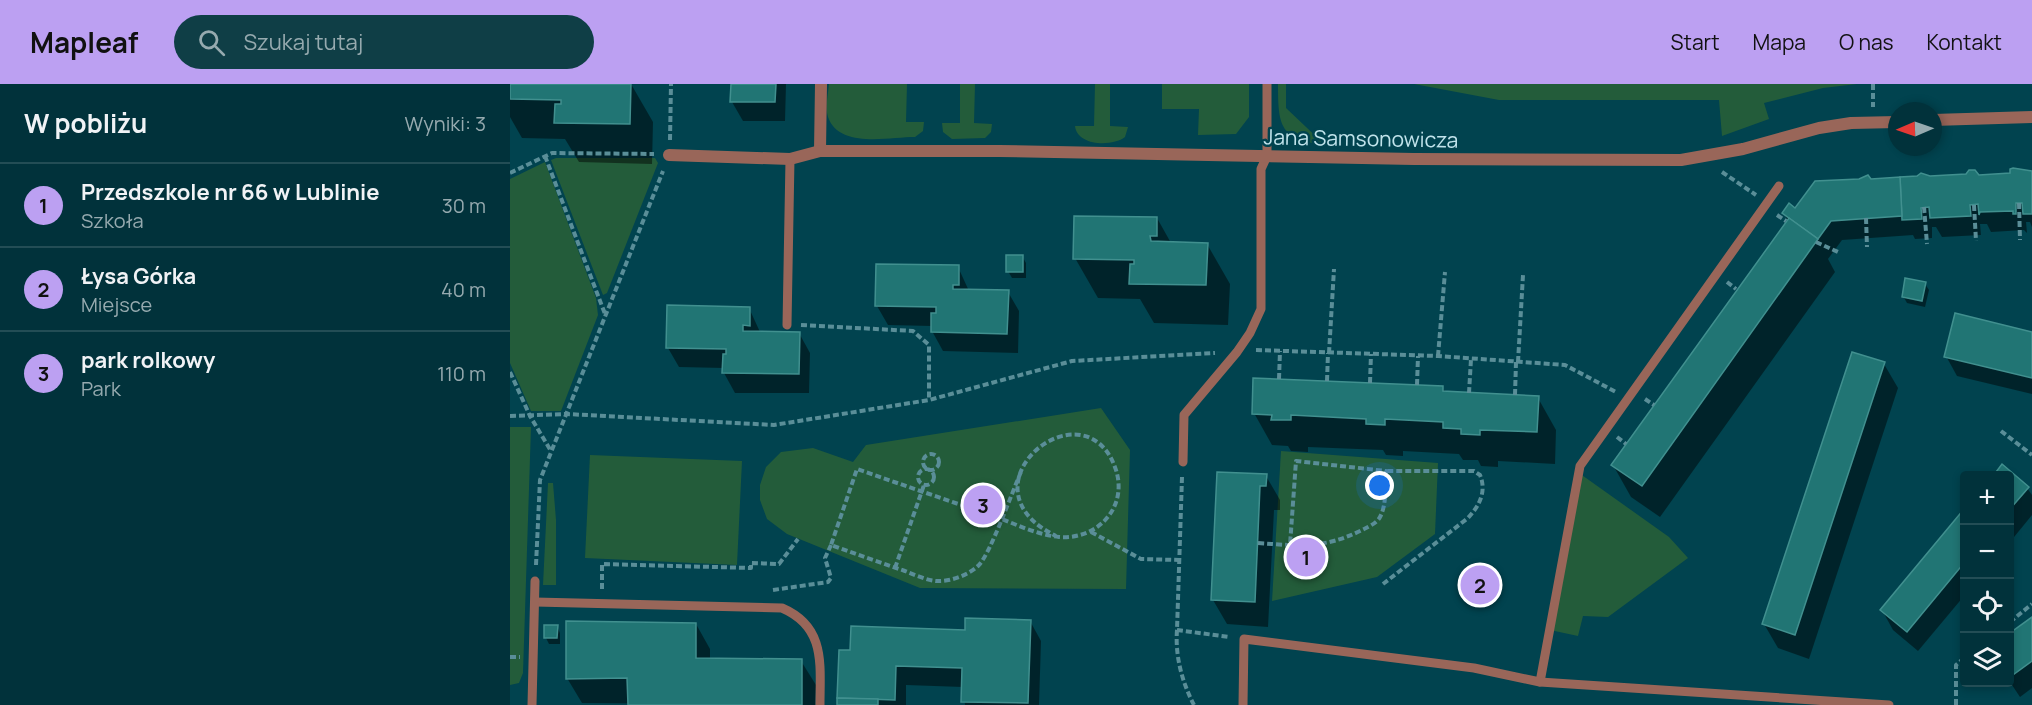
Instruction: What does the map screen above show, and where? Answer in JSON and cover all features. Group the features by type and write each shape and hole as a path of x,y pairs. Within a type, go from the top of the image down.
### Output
{"street":[{"path":"820,151 821,84"},
{"path":"1942,120 2032,117"},
{"name":"Jana Samsonowicza","path":"669,154 790,159 820,151 1681,160 1743,149 1819,128 1851,123 1888,122"}],"lane":[{"path":"1183,462 1184,415 1237,352 1250,333 1261,309 1261,169 1267,156 1267,84"},
{"path":"787,325 790,159"},
{"path":"1540,682 1580,466 1779,186"},
{"path":"532,705 535,581"},
{"path":"535,602 782,608 796,615 814,636 820,655 820,705"},
{"path":"1243,705 1244,639 1474,668 1540,682 1889,705"}],"path":[{"path":"535,581 540,480 669,154 671,84"},
{"path":"510,173 552,153 669,154"},
{"path":"545,156 606,315"},
{"path":"1722,172 1749,190"},
{"path":"2019,203 2020,240"},
{"path":"1974,204 1976,242"},
{"path":"1924,207 1926,244"},
{"path":"1866,218 1867,247"},
{"path":"1816,242 1838,252"},
{"path":"1327,381 1334,268"},
{"path":"1438,356 1444,272"},
{"path":"1515,395 1523,275"},
{"path":"787,325 913,331 929,345 929,400"},
{"path":"510,416 567,414 774,425 929,400 1072,361 1237,352 1249,349 1438,356 1565,365 1628,399"},
{"path":"1279,379 1280,351"},
{"path":"1370,383 1371,354"},
{"path":"1416,385 1418,356"},
{"path":"1469,393 1471,359"},
{"path":"510,372 530,416 551,451"},
{"path":"2001,431 2032,456"},
{"path":"770,590 824,585 831,578 825,558 857,469 1001,519 1056,536 1075,536 1090,531 1111,514 1118,493 1116,470 1101,446 1077,435 1054,438 1036,447 1021,472 1001,519 984,557 979,564 966,573 952,579 937,581 831,545"},
{"path":"895,568 921,491 924,485 933,482 934,475 929,470 924,459 933,454 939,461 936,469 929,470 921,470 918,477 924,485"},
{"path":"1290,546 1296,461 1386,471 1474,471 1480,475 1483,491 1476,509 1468,518 1383,584"},
{"path":"1183,462 1176,646 1181,673 1194,705"},
{"path":"1258,543 1321,546 1352,535 1380,519 1386,471"},
{"path":"1021,472 1018,491 1024,508 1040,527 1056,536"},
{"path":"1090,531 1140,559 1179,560"},
{"path":"602,586 602,564 751,568 751,563 779,564 798,539"},
{"path":"2014,619 2032,604"},
{"path":"1177,630 1230,638"},
{"path":"1956,705 1956,665 1960,662"}],"green space":[{"path":"829,84 907,84 906,122 924,122 923,131 915,137 879,139 843,134 834,127 828,117"},
{"path":"960,84 975,84 974,123 992,124 991,132 985,138 952,139 943,132 942,123 960,123"},
{"path":"1095,84 1110,84 1110,126 1128,127 1125,137 1119,140 1096,143 1082,138 1077,133 1075,126 1094,126"},
{"path":"1162,84 1249,84 1249,117 1236,134 1198,135 1199,109 1162,109"},
{"path":"1278,84 1286,84 1286,108 1325,145 1299,139 1285,128 1279,111"},
{"path":"1414,84 1857,84 1823,88 1764,103 1769,119 1722,136 1719,100 1499,100"},
{"path":"556,158 655,158 658,163 607,293 603,295 551,160"},
{"path":"545,162 596,298 598,315 561,411 531,411 510,363 510,179"},
{"path":"1101,408 1130,450 1126,589 920,588 787,534 767,519 760,500 760,485 766,467 781,452 813,448 853,462 866,445"},
{"path":"510,427 531,427 523,673 519,683 510,685"},
{"path":"1281,451 1438,463 1435,534 1377,577 1272,601"},
{"path":"590,455 742,461 737,565 585,558"},
{"path":"1579,473 1669,537 1688,558 1608,617 1583,616 1578,636 1550,630"},
{"path":"548,483 553,483 556,520 556,585 543,585"}],"building":[{"path":"510,84 631,84 630,124 554,123 555,104 561,104 561,100 510,99"},
{"path":"731,84 776,84 775,102 730,102"},
{"path":"2010,169 2032,171 2032,214 2023,214 2022,203 2016,203 2016,214 2013,214 2013,211 1980,212 1979,215 1978,204 1970,205 1971,216 1930,218 1929,207 1921,208 1922,219 1902,220 1900,177 1917,176 1921,173 1930,176 1966,174 1969,170 1975,170 1979,175 2010,173"},
{"path":"1868,175 1871,179 1900,177 1902,216 1831,221 1818,239 1782,213 1789,203 1795,208 1815,181 1859,179"},
{"path":"1074,216 1157,217 1157,236 1150,236 1151,241 1208,243 1206,285 1129,284 1130,264 1134,264 1134,260 1073,259"},
{"path":"1789,218 1818,239 1642,486 1611,465"},
{"path":"1006,255 1023,255 1023,272 1006,272"},
{"path":"876,264 959,265 959,285 953,285 953,289 1009,290 1007,334 931,332 931,313 936,313 936,307 875,306"},
{"path":"1905,278 1926,282 1922,301 1902,297"},
{"path":"667,305 750,307 750,326 743,325 743,331 800,332 799,374 722,373 723,354 726,354 726,349 666,348"},
{"path":"1955,313 2032,332 2032,378 1944,357"},
{"path":"1852,352 1885,362 1795,635 1762,624"},
{"path":"1253,378 1443,386 1443,391 1539,396 1537,432 1480,430 1480,435 1461,434 1461,429 1443,428 1443,422 1385,419 1385,425 1366,424 1366,419 1291,415 1291,420 1271,420 1272,415 1252,414"},
{"path":"2002,464 2010,471 1997,471"},
{"path":"1217,472 1267,474 1266,486 1260,486 1255,602 1211,600"},
{"path":"2014,474 2029,487 2014,504"},
{"path":"1960,514 1960,568 1907,632 1880,610"},
{"path":"2032,617 2032,661 2014,674 2014,633 2014,630"},
{"path":"965,618 1031,620 1028,703 961,702 962,668 896,666 895,700 837,698 839,650 850,650 851,626 965,630"},
{"path":"566,621 696,623 696,658 802,659 802,705 628,705 627,678 566,679"},
{"path":"544,625 558,625 557,638 544,638"},
{"path":"837,698 878,699 878,705 837,705"}],"place":[{"name":"park rolkowy","path":"983,505"},
{"name":"Przedszkole nr 66 w Lublinie","path":"1306,557"},
{"name":"Łysa Górka","path":"1480,585"}]}
